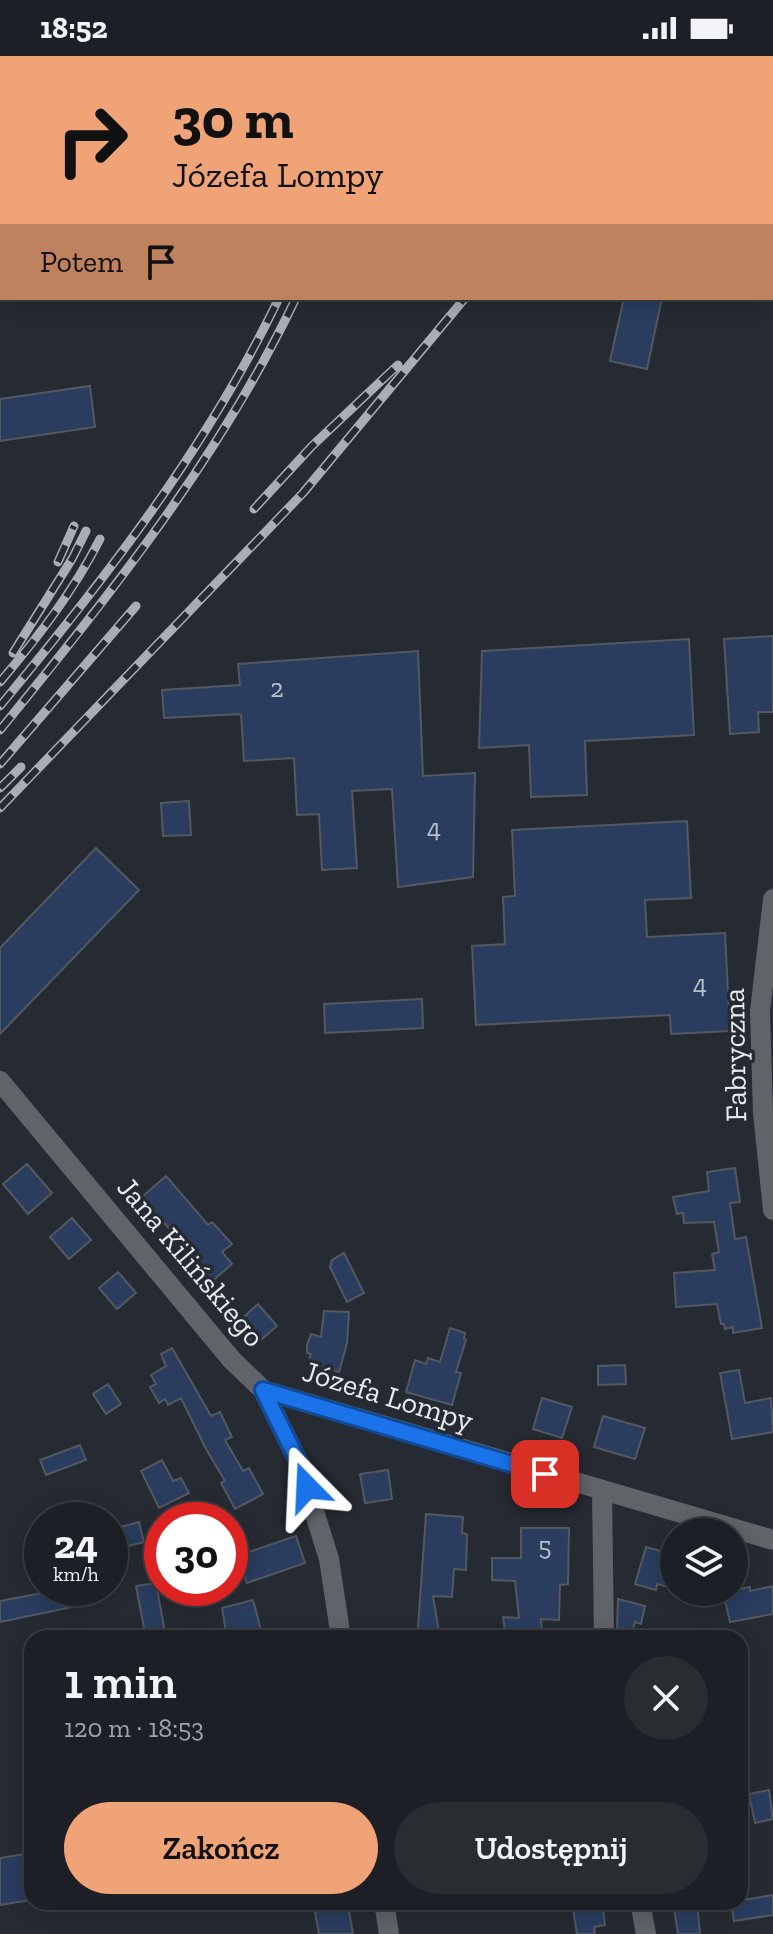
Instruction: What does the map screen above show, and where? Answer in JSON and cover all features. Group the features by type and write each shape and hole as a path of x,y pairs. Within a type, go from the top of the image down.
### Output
{"street":[{"name":"Fabryczna","path":"773,899 760,1011 763,1113 773,1210"},
{"name":"Jana Kilińskiego","path":"0,1081 231,1359 263,1390 299,1463 329,1559 340,1630"},
{"name":"Józefa Lompy","path":"263,1390 773,1540"},
{"path":"602,1491 604,1630"},
{"path":"385,1910 389,1934"},
{"path":"642,1910 646,1934"}],"building":[{"path":"624,300 662,300 647,369 610,361"},
{"path":"90,386 95,427 0,441 0,399"},
{"path":"773,636 773,712 758,712 759,732 730,734 724,639"},
{"path":"689,639 694,735 585,741 587,795 531,797 529,745 479,748 482,651"},
{"path":"418,651 423,776 475,773 473,877 398,887 392,789 352,791 357,868 322,870 319,814 297,815 294,758 244,761 241,714 164,718 162,690 240,685 238,664"},
{"path":"189,801 191,835 163,836 161,803"},
{"path":"687,821 691,898 645,900 647,937 725,933 730,1031 671,1034 670,1015 476,1025 472,946 505,944 503,897 515,896 512,830"},
{"path":"96,848 139,890 0,1034 0,948"},
{"path":"422,999 423,1028 325,1033 324,1004"},
{"path":"27,1164 52,1193 28,1214 3,1184"},
{"path":"735,1168 740,1202 730,1203 735,1239 746,1237 762,1328 733,1333 733,1327 725,1329 721,1324 717,1304 676,1307 674,1273 715,1270 712,1254 719,1252 714,1222 684,1223 683,1213 677,1214 673,1197 709,1191 707,1172"},
{"path":"166,1176 208,1225 212,1222 232,1244 222,1252 232,1264 210,1283 181,1249 184,1246 142,1197"},
{"path":"72,1218 91,1240 69,1259 50,1237"},
{"path":"344,1253 364,1293 347,1302 330,1267 332,1260"},
{"path":"118,1272 136,1293 117,1309 99,1288"},
{"path":"258,1304 277,1326 255,1345 237,1323"},
{"path":"324,1311 349,1312 347,1343 339,1372 308,1363 311,1354 307,1353 307,1345 311,1334 321,1337"},
{"path":"450,1328 465,1333 466,1340 456,1372 461,1373 452,1405 406,1392 415,1360 426,1364 428,1358 440,1362"},
{"path":"172,1348 211,1416 220,1412 232,1437 225,1440 243,1471 249,1468 263,1494 248,1502 231,1502 221,1483 225,1481 181,1398 168,1405 165,1399 159,1403 150,1387 156,1384 151,1375 166,1366 161,1354"},
{"path":"625,1365 626,1384 598,1385 598,1366"},
{"path":"739,1370 745,1403 771,1398 773,1432 732,1439 720,1373"},
{"path":"108,1384 121,1404 106,1414 93,1394"},
{"path":"542,1398 572,1407 562,1438 533,1429"},
{"path":"603,1416 645,1428 635,1459 594,1447"},
{"path":"80,1445 86,1460 46,1475 40,1460"},
{"path":"162,1460 173,1481 181,1478 189,1493 171,1502 156,1502 141,1471"},
{"path":"388,1470 392,1499 365,1503 360,1474"},
{"path":"426,1514 463,1517 462,1533 467,1534 466,1570 454,1569 452,1597 433,1596 439,1630 418,1628"},
{"path":"139,1522 144,1542 128,1546 128,1525"},
{"path":"521,1528 569,1528 568,1584 560,1585 559,1620 541,1619 542,1630 505,1630 503,1617 519,1618 515,1581 492,1580 492,1558 521,1558"},
{"path":"296,1536 305,1563 248,1583 248,1552"},
{"path":"646,1547 660,1551 660,1585 657,1584 656,1590 635,1584"},
{"path":"144,1585 144,1606 160,1606 165,1630 144,1630 136,1586"},
{"path":"773,1586 773,1614 730,1622 726,1606 748,1606 748,1587 750,1591"},
{"path":"24,1596 24,1606 77,1606 0,1622 0,1601"},
{"path":"618,1599 645,1606 641,1624 635,1622 633,1630 617,1628"},
{"path":"253,1600 261,1630 226,1630 222,1608 248,1606 248,1601"},
{"path":"769,1790 773,1819 755,1823 749,1794"},
{"path":"24,1854 24,1901 0,1905 0,1858"},
{"path":"773,1895 773,1915 734,1921 732,1910 748,1910 748,1899"},
{"path":"349,1910 353,1934 319,1934 315,1912"},
{"path":"573,1910 603,1910 605,1925 594,1927 595,1934 577,1934"},
{"path":"674,1910 698,1910 700,1934 678,1934"}],"railway":[{"path":"0,706 78,610 187,460 251,353 278,300"},
{"path":"0,730 161,523 233,413 295,300"},
{"path":"0,808 303,493 463,300"},
{"path":"254,509 312,446 398,365"},
{"path":"58,562 74,526"},
{"path":"13,653 86,531"},
{"path":"0,682 54,614 100,539"},
{"path":"0,764 136,606"},
{"path":"0,788 21,767"}],"route":[{"path":"307,1487 299,1463 263,1390 545,1474"}]}
